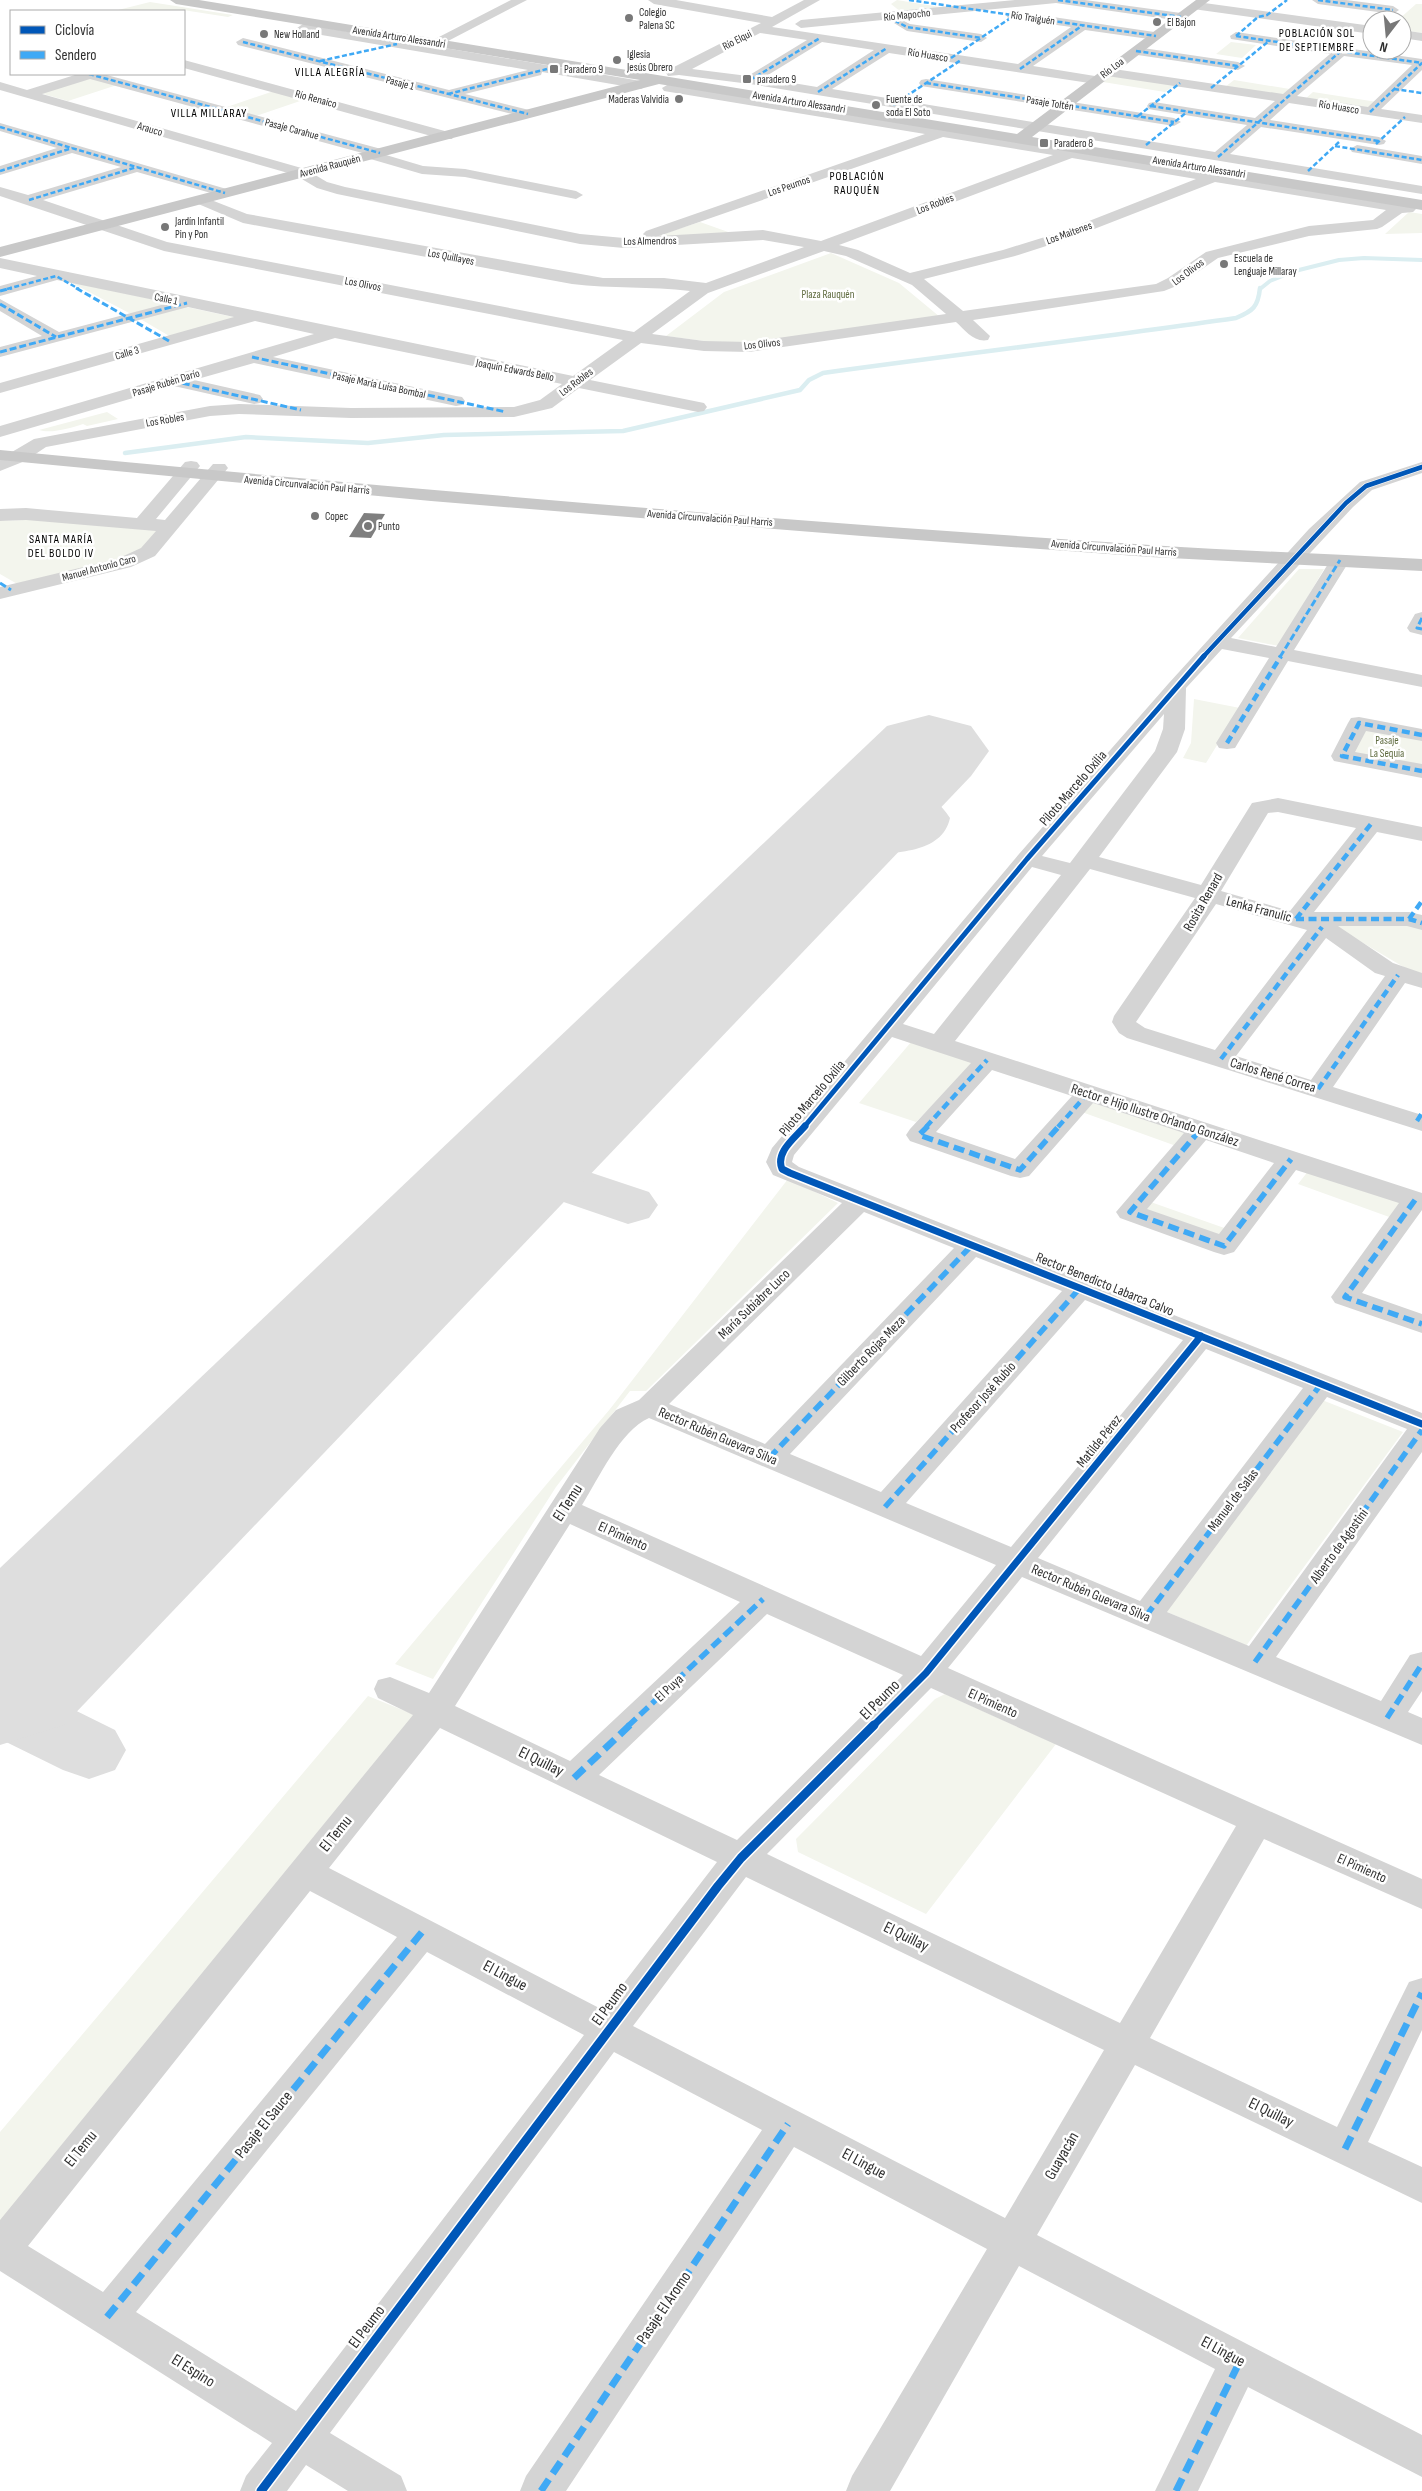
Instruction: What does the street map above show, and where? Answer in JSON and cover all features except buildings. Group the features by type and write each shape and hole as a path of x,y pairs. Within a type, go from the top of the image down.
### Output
{"main road":[{"name":"Avenida Arturo Alessandri","path":"176,0 1027,133 1417,199"},
{"name":"Avenida Arturo Alessandri","path":"206,0 443,38 669,78"},
{"name":"Río Loa","path":"1027,133 1201,3"},
{"name":"Avenida Rauquén","path":"0,252 669,78"},
{"name":"Avenida Arturo Alessandri","path":"948,130 1027,133 1076,151 1219,166 1417,199"},
{"name":"Avenida Circunvalación Paul Harris","path":"0,448 24,454"},
{"name":"Avenida Circunvalación Paul Harris","path":"0,455 24,454 694,517 1136,550 1422,553"},
{"name":"Avenida Circunvalación Paul Harris","path":"1299,552 1340,560 1422,565"}],"street":[{"path":"443,38 521,0"},
{"path":"654,0 774,21"},
{"name":"Río Elqui","path":"669,78 814,0"},
{"name":"Río Traiguén","path":"909,0 1156,36"},
{"name":"Río Mapocho","path":"759,29 1057,0 1181,18"},
{"path":"1287,0 1268,15 1258,18 1236,36 1422,63"},
{"path":"1321,0 1394,10 1405,0"},
{"path":"1201,3 1362,29"},
{"path":"893,105 926,83 981,38 1015,15"},
{"path":"888,17 907,27 981,38"},
{"path":"1020,69 1083,25"},
{"name":"Avenida Arturo Alessandri","path":"303,28 641,85"},
{"name":"Río Huasco","path":"759,29 1020,69 1180,83 1422,120"},
{"path":"750,80 820,38"},
{"path":"1211,88 1269,41"},
{"name":"Pasaje 1","path":"243,42 528,114"},
{"path":"318,61 397,44"},
{"path":"818,92 887,48"},
{"path":"1136,51 1238,66"},
{"path":"1219,166 1262,123 1344,52"},
{"path":"1370,112 1422,63"},
{"name":"Río Renaico","path":"185,64 447,136"},
{"path":"446,94 547,69"},
{"path":"27,94 87,75"},
{"name":"Pasaje Carahue","path":"94,75 376,154 422,170 465,173 576,196"},
{"name":"Avenida Arturo Alessandri","path":"669,78 750,80 893,105 1027,133 1146,146 1219,166 1308,172 1417,199 1422,212"},
{"name":"Avenida Arturo Alessandri","path":"669,78 948,130 1076,151"},
{"name":"Pasaje Toltén","path":"926,83 1174,122"},
{"path":"1138,116 1180,83"},
{"name":"Arauco","path":"0,86 301,173"},
{"path":"150,129 274,88"},
{"path":"1394,89 1422,93"},
{"path":"1151,106 1262,123 1341,141 1374,146 1422,160"},
{"path":"1146,146 1187,112"},
{"path":"1374,146 1405,117"},
{"path":"2,119 72,148 224,194"},
{"name":"Los Peumos","path":"624,243 948,130"},
{"path":"1308,172 1341,141"},
{"path":"0,171 72,148"},
{"name":"Los Robles","path":"0,466 24,454 40,443 210,412 239,409 351,413 506,412 529,410 542,406 706,288 825,246 1076,151"},
{"name":"Los Maitenes","path":"910,278 1010,253 1066,234 1219,166"},
{"path":"29,200 137,167"},
{"name":"Los Almendros","path":"301,173 322,185 342,191 580,239 624,243 763,236 825,246 852,253 918,282 982,336"},
{"name":"Los Olivos","path":"0,191 164,246 636,337 704,346 749,347 1158,288 1178,281 1202,259 1212,255 1309,231 1370,226 1377,224 1417,199"},
{"name":"Los Quillayes","path":"201,200 248,219 572,279 603,282 664,283 706,288"},
{"name":"Calle 1","path":"0,263 333,334"},
{"path":"0,291 56,276 169,341"},
{"path":"0,352 187,303"},
{"path":"0,304 56,337"},
{"name":"Calle 3","path":"0,388 253,317"},
{"name":"Pasaje Rubén Darío","path":"0,432 333,334"},
{"name":"Joaquín Edwards Bello","path":"333,334 698,406"},
{"name":"Pasaje María Luísa Bombal","path":"252,357 506,412"},
{"path":"173,381 301,410"},
{"name":"Piloto Marcelo Oxilia","path":"780,1166 779,1158 781,1154 1027,859 1176,687 1299,552 1356,493 1378,481 1422,467"},
{"path":"143,524 188,470"},
{"name":"Manuel Antonio Caro","path":"4,589 135,559 148,552 215,472"},
{"path":"0,515 26,514 169,526"},
{"path":"1227,743 1340,560"},
{"path":"1422,618 1417,628 1422,629"},
{"path":"1218,642 1422,681"},
{"path":"940,1044 1081,866 1166,752 1174,729 1176,687"},
{"path":"1422,735 1359,723 1342,756 1422,771"},
{"name":"Rosita Renard","path":"1126,1026 1126,1016 1203,907 1208,895 1258,810 1267,805 1284,806 1371,824"},
{"path":"1296,919 1371,824 1422,834"},
{"name":"Lenka Franulic","path":"1027,859 1081,866 1208,895 1322,927 1341,937 1384,968 1398,975 1422,982"},
{"path":"1296,919 1418,915"},
{"path":"1221,1059 1322,927"},
{"path":"1318,1089 1398,975"},
{"name":"Carlos René Correa","path":"1126,1026 1136,1033 1420,1119"},
{"name":"Rector e Hijo Ilustre Orlando González","path":"887,1027 1418,1201"},
{"path":"987,1060 919,1135 1020,1170 1088,1093"},
{"path":"1200,1130 1130,1212 1224,1246 1291,1159"},
{"name":"Rector Benedicto Labarca Calvo","path":"780,1166 790,1173 1422,1424"},
{"name":"María Subiabre Luco","path":"649,1407 860,1201"},
{"path":"1418,1201 1345,1297 1422,1324"},
{"name":"Gilberto Rojas Meza","path":"769,1458 972,1245"},
{"name":"Profesor José Rubio","path":"886,1506 1080,1288"},
{"name":"Matilde Pérez","path":"1017,1562 1201,1336"},
{"name":"Manuel de Salas","path":"1146,1616 1321,1384"},
{"name":"Rector Rubén Guevara Silva","path":"649,1407 1422,1732"},
{"name":"El Temu","path":"0,2250 435,1711 620,1423 634,1412 649,1407"},
{"name":"Alberto de Agostini","path":"1256,1662 1422,1430"},
{"name":"El Pimiento","path":"564,1509 1422,1895"},
{"name":"El Peumo","path":"261,2491 608,2030 741,1858 926,1673 1017,1562"},
{"name":"El Puya","path":"574,1778 763,1599"},
{"path":"1387,1718 1422,1664"},
{"name":"El Quillay","path":"390,1689 1422,2186"},
{"name":"Guayacán","path":"867,2491 1257,1820"},
{"name":"El Lingue","path":"306,1872 1422,2456"},
{"name":"Pasaje El Sauce","path":"107,2317 422,1932"},
{"path":"1345,2149 1422,1993"},
{"name":"Pasaje El Aromo","path":"541,2491 788,2124"},
{"name":"El Espino","path":"0,2250 386,2491"},
{"path":"1176,2491 1240,2361"}],"green space":[{"path":"897,0 946,8 901,12 891,4"},
{"path":"150,2 233,15 228,17 185,10 118,10"},
{"path":"1416,4 1422,4 1422,33 1412,32 1412,10 1409,10"},
{"path":"1231,42 1256,45 1242,58 1216,54"},
{"path":"1113,75 1175,85 1165,92 1103,82"},
{"path":"89,78 117,85 68,101 40,93"},
{"path":"1234,80 1296,90 1287,97 1225,87"},
{"path":"274,91 303,100 256,116 224,108"},
{"path":"1313,92 1377,102 1370,109 1305,99"},
{"path":"1409,212 1422,214 1422,233 1385,234"},
{"path":"700,222 731,233 660,239 660,235"},
{"name":"Plaza Rauquén","path":"831,253 899,283 940,317 758,342 712,342 666,336 724,292"},
{"path":"70,282 176,304 133,315"},
{"path":"182,306 238,318 171,337 137,317"},
{"path":"107,412 118,419 87,426 83,424 55,431 39,430"},
{"path":"48,519 164,531 143,554 19,585 0,574 0,521"},
{"path":"1299,569 1324,569 1279,646 1238,638"},
{"path":"1194,699 1240,708 1206,763 1183,758 1191,743"},
{"name":"Pasaje La Sequia","path":"1364,727 1422,739 1422,767 1350,754"},
{"path":"1326,921 1411,925 1422,928 1422,974 1407,969"},
{"path":"912,1041 975,1063 916,1122 859,1103"},
{"path":"1087,1101 1188,1134 1179,1147 1079,1111"},
{"path":"1309,1170 1403,1201 1392,1218 1298,1184"},
{"path":"788,1179 838,1203 646,1391 630,1391 556,1487 433,1679 395,1664 610,1409"},
{"path":"1145,1200 1230,1230 1220,1242 1136,1212"},
{"path":"1322,1400 1403,1432 1246,1646 1165,1611"},
{"path":"945,1694 1056,1744 926,1914 798,1852 796,1839 935,1699"},
{"path":"368,1696 415,1715 0,2225 0,2132"}],"waterway":[{"path":"1260,289 1270,281 1295,271 1339,260 1364,258 1422,260"},
{"path":"125,453 246,437 368,443 444,435 623,431 800,390 809,380 823,373 1236,318 1254,308 1258,300 1260,288"}],"taxiway":[{"path":"826,854 852,844 907,836 923,827 925,818 917,809 906,803 880,800"},
{"path":"514,1165 628,1205"},
{"path":"0,1706 89,1750"}],"runway":[{"path":"0,1677 929,751"}],"marked path":[{"path":"909,0 1156,36"},
{"path":"1058,0 1181,17"},
{"path":"1236,36 1258,17 1267,15 1287,0"},
{"path":"1318,0 1393,10"},
{"path":"951,58 1015,15"},
{"path":"888,17 907,27 981,38"},
{"path":"1020,69 1083,25"},
{"path":"1236,36 1422,63"},
{"path":"750,80 820,38"},
{"path":"1211,88 1269,41"},
{"path":"243,42 528,114"},
{"path":"320,61 397,44"},
{"path":"818,92 887,48"},
{"path":"1136,51 1238,66"},
{"path":"1218,157 1341,51"},
{"path":"893,105 961,60"},
{"path":"1370,112 1422,63"},
{"path":"448,94 547,69"},
{"path":"93,75 380,153"},
{"path":"926,83 1174,122"},
{"path":"1138,116 1180,83"},
{"path":"1394,89 1422,93"},
{"path":"1151,106 1379,141"},
{"path":"1146,145 1187,112"},
{"path":"1376,144 1405,117"},
{"path":"0,127 225,193"},
{"path":"1308,171 1339,142"},
{"path":"1335,146 1422,160"},
{"path":"0,171 72,148"},
{"path":"29,200 137,167"},
{"path":"0,291 56,276 169,341"},
{"path":"0,352 187,303"},
{"path":"0,304 56,337"},
{"path":"252,357 506,412"},
{"path":"173,381 301,410"},
{"path":"1227,743 1340,560"},
{"path":"0,583 11,590"},
{"path":"1422,618 1417,628 1422,629"},
{"path":"1422,735 1359,723 1342,756 1422,771"},
{"path":"1296,919 1371,824"},
{"path":"1409,919 1422,901"},
{"path":"1296,919 1409,919 1422,923"},
{"path":"1221,1059 1322,927"},
{"path":"1318,1089 1398,975"},
{"path":"987,1060 919,1135 1020,1170 1088,1093"},
{"path":"1417,1121 1422,1113"},
{"path":"1200,1130 1130,1212 1224,1246 1291,1159"},
{"path":"1415,1200 1345,1297 1422,1324"},
{"path":"769,1458 972,1245"},
{"path":"885,1507 1080,1288"},
{"path":"1146,1616 1321,1384"},
{"path":"1255,1662 1422,1430"},
{"path":"574,1778 763,1599"},
{"path":"1387,1718 1422,1664"},
{"path":"107,2317 422,1932"},
{"path":"1345,2149 1422,1993"},
{"path":"541,2491 788,2124"},
{"path":"1176,2491 1240,2361"}],"cycle path":[{"path":"1422,467 1366,486 1316,533 1176,687 1027,859 781,1154 779,1162 782,1169 790,1173 1422,1424"},
{"path":"261,2491 718,1886 741,1858 926,1673 1201,1336"}],"place":[{"name":"Colegio Palena SC","path":"629,18"},
{"name":"El Bajon","path":"1157,22"},
{"name":"New Holland","path":"264,34"},
{"name":"Iglesia Jesús Obrero","path":"617,60"},
{"name":"Paradero 9","path":"554,69"},
{"name":"paradero 9","path":"747,79"},
{"name":"Maderas Valvidia","path":"679,99"},
{"name":"Fuente de soda El Soto","path":"876,105"},
{"name":"Paradero 8","path":"1044,143"},
{"name":"Jardín Infantil Pin y Pon","path":"165,227"},
{"name":"Escuela de Lenguaje Millaray","path":"1224,264"},
{"name":"Copec","path":"315,516"},
{"name":"Punto","path":"368,526"}],"district":[{"name":"POBLACIÓN SOL DE SEPTIEMBRE","path":"1317,40"},
{"name":"VILLA ALEGRÍA","path":"330,72"},
{"name":"VILLA MILLARAY","path":"209,113"},
{"name":"POBLACIÓN RAUQUÉN","path":"857,183"},
{"name":"SANTA MARÍA DEL BOLDO IV","path":"61,546"}]}
